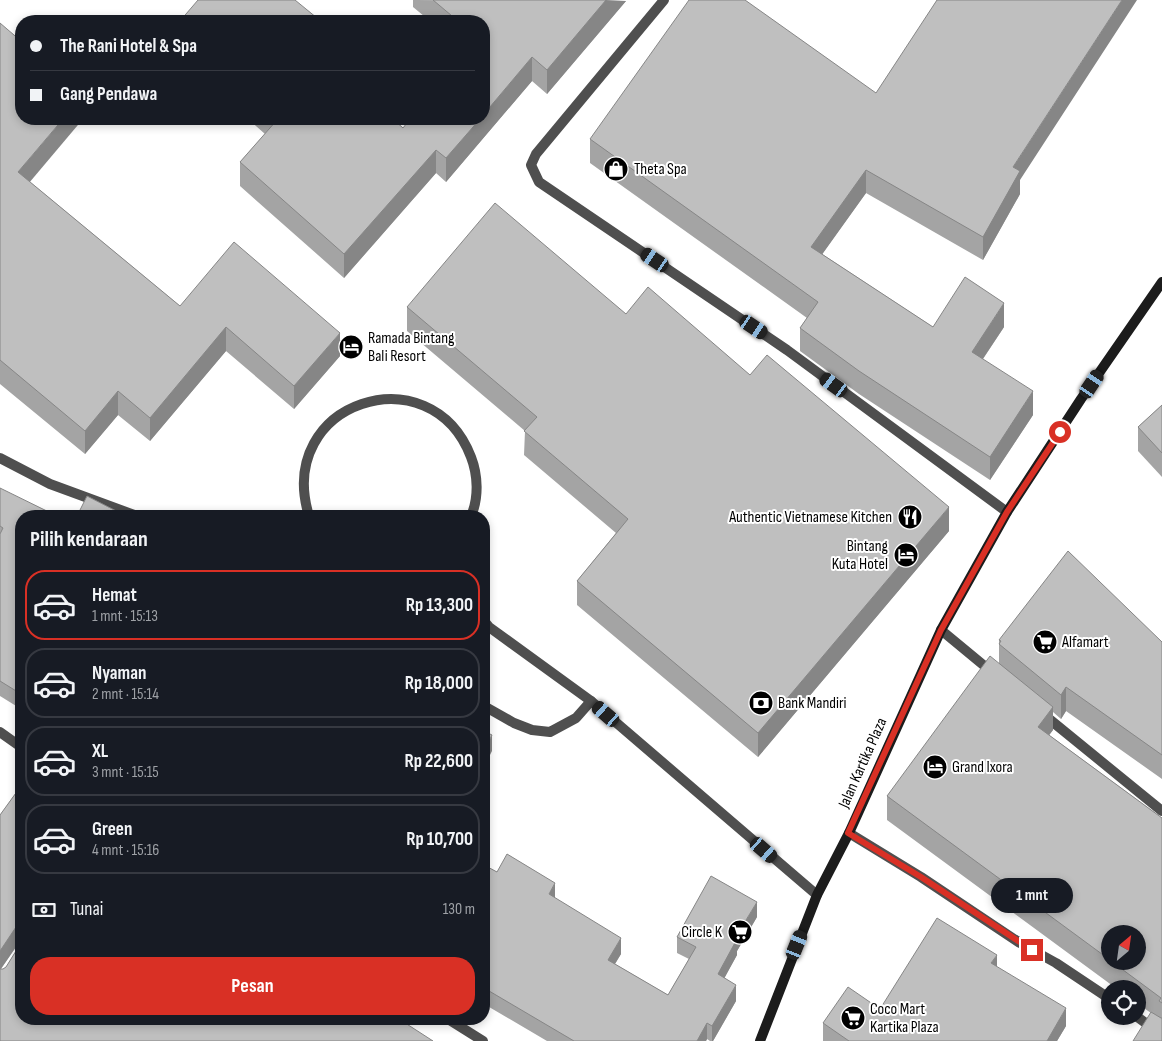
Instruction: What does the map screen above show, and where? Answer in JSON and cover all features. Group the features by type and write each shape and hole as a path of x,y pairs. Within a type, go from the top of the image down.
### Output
{"main road":[{"name":"Jalan Kartika Plaza","path":"760,1041 817,895 848,833 941,630 1007,512 1081,399 1162,282"}],"street":[{"path":"664,0 536,154 531,166 539,182 787,350 1007,512"},
{"path":"307,510 304,500 303,477 308,454 320,434 335,418 356,406 378,400 393,399 408,401 436,412 458,432 467,445 475,467 477,489 472,510"},
{"path":"0,458 50,484 121,510"},
{"path":"490,628 591,701 817,895"},
{"path":"941,630 1002,680"},
{"path":"490,709 514,723 532,730 550,732 576,718 591,701"},
{"path":"1032,705 1162,811"},
{"path":"0,732 15,743"},
{"path":"848,833 921,877 1020,943 1056,963 1101,993"},
{"path":"1146,1023 1162,1034"},
{"path":"458,1025 483,1041"}],"building":[{"path":"198,0 295,0 313,15 185,15"},
{"path":"433,0 606,0 547,70 532,57 490,107 490,15 451,15"},
{"path":"689,0 745,0 876,93 937,0 1122,0 1013,167 1020,171 983,237 866,170 811,247 933,327 965,277 1004,303 972,352 1033,391 990,457 859,371 800,328 818,302 590,139"},
{"path":"0,23 15,36 15,125 58,125 18,172 180,306 234,242 340,333 294,386 226,327 150,418 118,391 85,431 0,360"},
{"path":"273,125 400,125 403,128 405,125 475,125 446,158 436,150 344,254 240,162"},
{"path":"495,203 626,314 648,287 750,375 767,355 949,507 758,733 577,581 628,519 524,431 537,417 407,307"},
{"path":"1162,405 1162,453 1138,427"},
{"path":"0,488 45,510 15,510 15,690 0,681 0,534 3,528 0,526"},
{"path":"87,496 114,510 80,510"},
{"path":"1068,551 1162,642 1162,755 1066,687 1061,695 999,644 1001,641 999,640"},
{"path":"990,656 1053,707 1038,727 1162,818 1162,1003 1159,1001 1161,998 1146,987 1146,980 1137,980 1123,970 1146,970 1146,925 1101,925 1101,953 887,796"},
{"path":"15,794 15,928 0,951 0,815"},
{"path":"507,854 555,883 549,894 621,938 608,960 668,995 696,947 677,937 711,876 757,902 735,938 737,939 718,974 736,985 712,1026 707,1023 697,1041 574,1041 490,992 490,868 497,872"},
{"path":"937,918 997,955 991,963 1066,1008 1047,1041 849,1041 823,1023 848,987 880,1009"},
{"path":"15,953 15,1025 408,1025 433,1041 0,1041 0,969 6,967"},
{"path":"1151,1012 1162,1018 1162,1041 1133,1041 1143,1025 1146,1025 1146,1020"}],"place":[{"name":"Theta Spa","path":"616,169"},
{"name":"Ramada Bintang Bali Resort","path":"351,347"},
{"name":"Authentic Vietnamese Kitchen","path":"910,517"},
{"name":"Bintang Kuta Hotel","path":"906,555"},
{"name":"Alfamart","path":"1045,642"},
{"name":"Bank Mandiri","path":"761,703"},
{"name":"Grand Ixora","path":"935,767"},
{"name":"Circle K","path":"740,932"},
{"name":"Coco Mart Kartika Plaza","path":"853,1018"}],"route":[{"path":"1032,950 921,877 848,833 941,630 1007,512 1060,432"}]}
